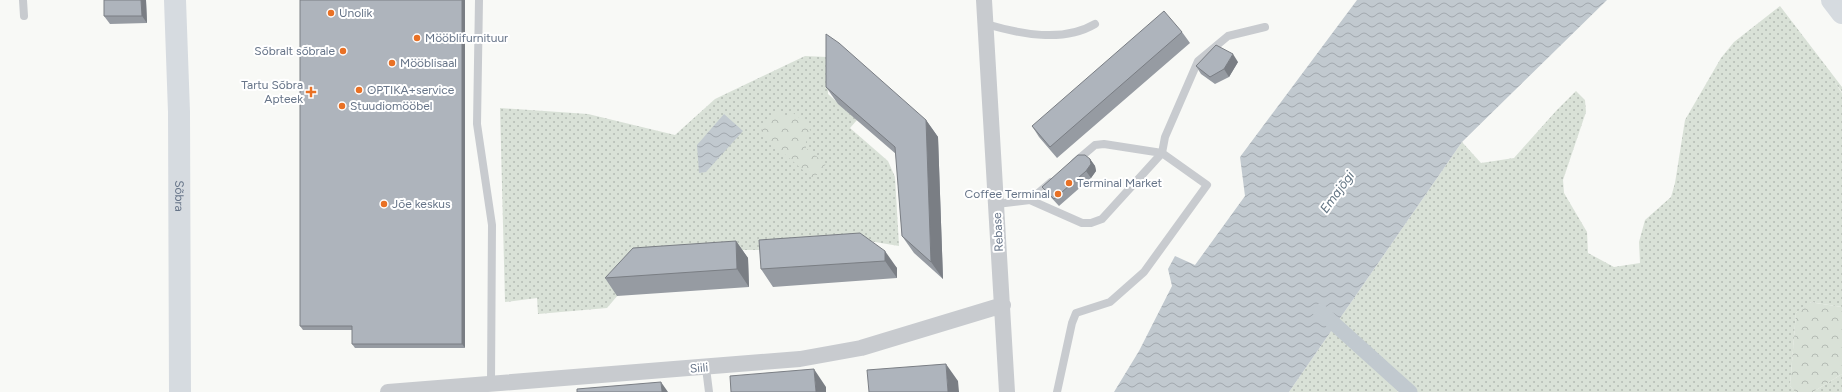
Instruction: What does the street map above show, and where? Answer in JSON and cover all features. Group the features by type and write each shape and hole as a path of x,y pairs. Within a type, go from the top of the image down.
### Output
{"street":[{"name":"Sõbra","path":"174,0 179,112 180,392"},
{"name":"Rebase","path":"984,0 1008,392"},
{"path":"1832,0 1842,13"},
{"name":"Siili","path":"388,392 706,368 800,359 861,348 1003,305"}],"lane":[{"path":"24,0 24,16"},
{"path":"479,0 477,124 492,225 491,384"},
{"path":"986,24 1014,33 1058,35 1077,32 1095,24"},
{"path":"997,204 1030,200 1082,223 1091,223 1102,219 1162,153 1165,137 1198,61 1228,36 1265,27"},
{"path":"1030,200 1095,145 1104,144 1162,153 1207,185 1144,272 1110,302 1076,312 1072,323 1057,392"},
{"path":"706,368 709,392"}],"green space":[{"path":"1780,6 1842,87 1842,92 1833,80 1842,93 1842,307 1810,302 1796,313 1790,386 1795,392 1410,392 1406,388 1397,392 1289,392 1462,142 1481,163 1514,158 1576,91 1585,100 1586,112 1563,180 1564,193 1587,232 1588,253 1614,267 1640,263 1639,242 1645,220 1671,197 1675,183 1685,120 1721,58 1734,42"},
{"path":"805,56 827,57 828,94 857,120 850,128 888,161 895,177 899,246 857,239 770,250 736,250 624,288 607,308 538,314 537,298 505,302 500,108 588,114 675,135 715,99"},
{"path":"776,110 786,119 792,112 807,124 811,132 806,142 806,148 826,164 813,179 762,134 761,126"},
{"path":"1809,302 1842,307 1842,374 1813,392 1795,392 1790,386 1796,313"},
{"path":"1842,374 1842,392 1813,392"}],"water":[{"name":"Emajõgi","path":"1357,0 1607,0 1462,142 1289,392 1114,392 1139,351 1172,286 1168,269 1175,256 1195,265 1245,196 1240,157"},
{"path":"724,114 743,131 706,172 699,173 697,145"}],"building":[{"path":"104,0 141,0 142,16 104,16"},
{"name":"Jõe keskus","path":"300,0 462,0 462,344 352,344 352,326 300,326"},
{"path":"1164,11 1182,32 1050,147 1032,126"},
{"path":"826,34 839,43 926,120 931,262 902,236 895,147 826,87"},
{"path":"1216,45 1233,54 1224,69 1210,77 1196,66"},
{"path":"1078,155 1085,155 1090,159 1091,164 1086,171 1054,199 1042,187"},
{"path":"860,233 885,251 885,261 761,269 759,240"},
{"path":"736,241 737,269 605,278 633,248"},
{"path":"946,364 948,392 869,392 867,370"},
{"path":"814,369 816,392 731,392 730,376"},
{"path":"661,382 662,392 577,392 577,389"}],"waterway":[{"path":"1320,311 1410,392"}],"place":[{"name":"Unolik","path":"331,13"},
{"name":"Mööblifurnituur","path":"417,38"},
{"name":"Sõbralt sõbrale","path":"343,51"},
{"name":"Mööblisaal","path":"392,63"},
{"name":"OPTIKA+service","path":"359,90"},
{"name":"Tartu Sõbra Apteek","path":"311,92"},
{"name":"Stuudiomööbel","path":"342,106"},
{"name":"Terminal Market","path":"1069,183"},
{"name":"Coffee Terminal","path":"1058,194"},
{"name":"Jõe keskus","path":"384,204"}]}
